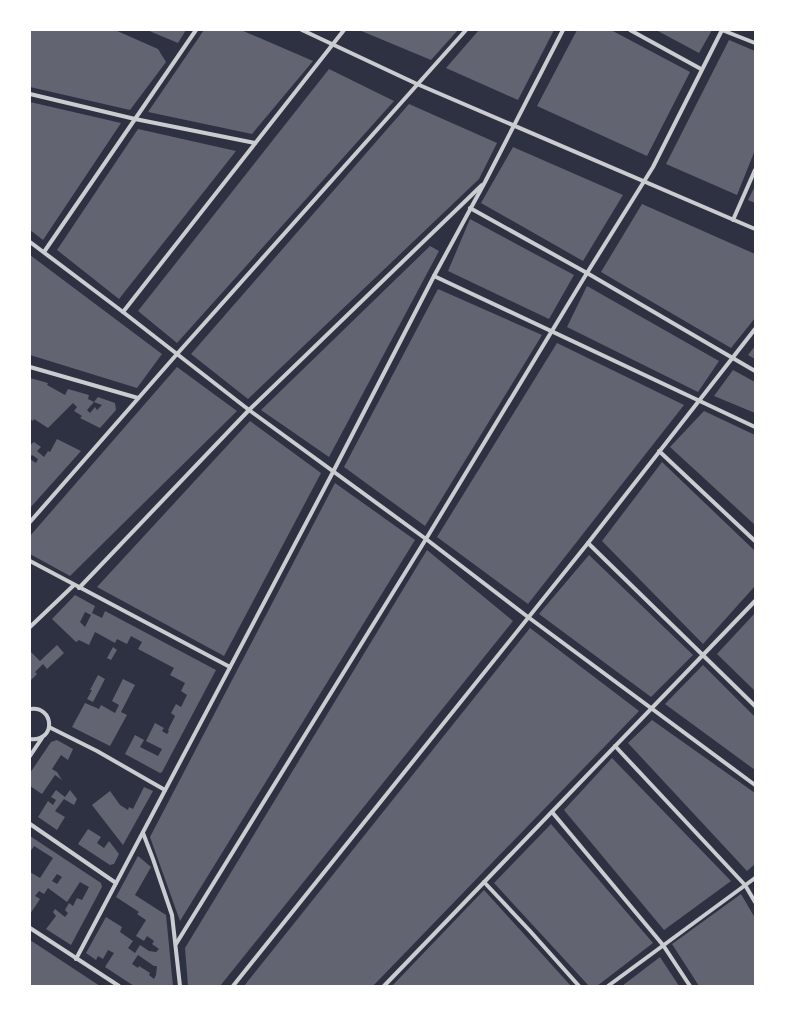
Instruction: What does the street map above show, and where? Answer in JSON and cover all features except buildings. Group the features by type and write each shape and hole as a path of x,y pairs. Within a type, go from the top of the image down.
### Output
{"street":[{"path":"44,252 196,30"},
{"path":"302,30 417,84 755,229"},
{"path":"123,312 344,30"},
{"path":"30,522 138,398 466,30"},
{"path":"76,959 333,472 563,30"},
{"path":"630,30 701,69"},
{"path":"176,944 426,539 587,273 654,167 701,69 722,30 755,43"},
{"path":"30,94 134,119 255,143"},
{"path":"733,220 755,170"},
{"path":"30,627 77,586 249,410 485,182"},
{"path":"470,208 587,273 755,371"},
{"path":"30,242 249,410 426,539 528,617 755,785"},
{"path":"434,276 755,427"},
{"path":"233,986 588,543 755,329"},
{"path":"30,367 138,398"},
{"path":"659,451 755,541"},
{"path":"588,543 755,706"},
{"path":"30,561 230,667"},
{"path":"384,986 755,601"},
{"path":"30,709 37,709 45,714 48,718 49,727 30,756"},
{"path":"49,727 97,751 165,790"},
{"path":"30,739 35,740 42,737"},
{"path":"616,746 745,885 755,902"},
{"path":"552,812 663,945 690,986"},
{"path":"30,824 116,883"},
{"path":"143,833 172,915 180,986"},
{"path":"608,986 755,878"},
{"path":"484,882 579,986"},
{"path":"30,928 119,986"}]}
